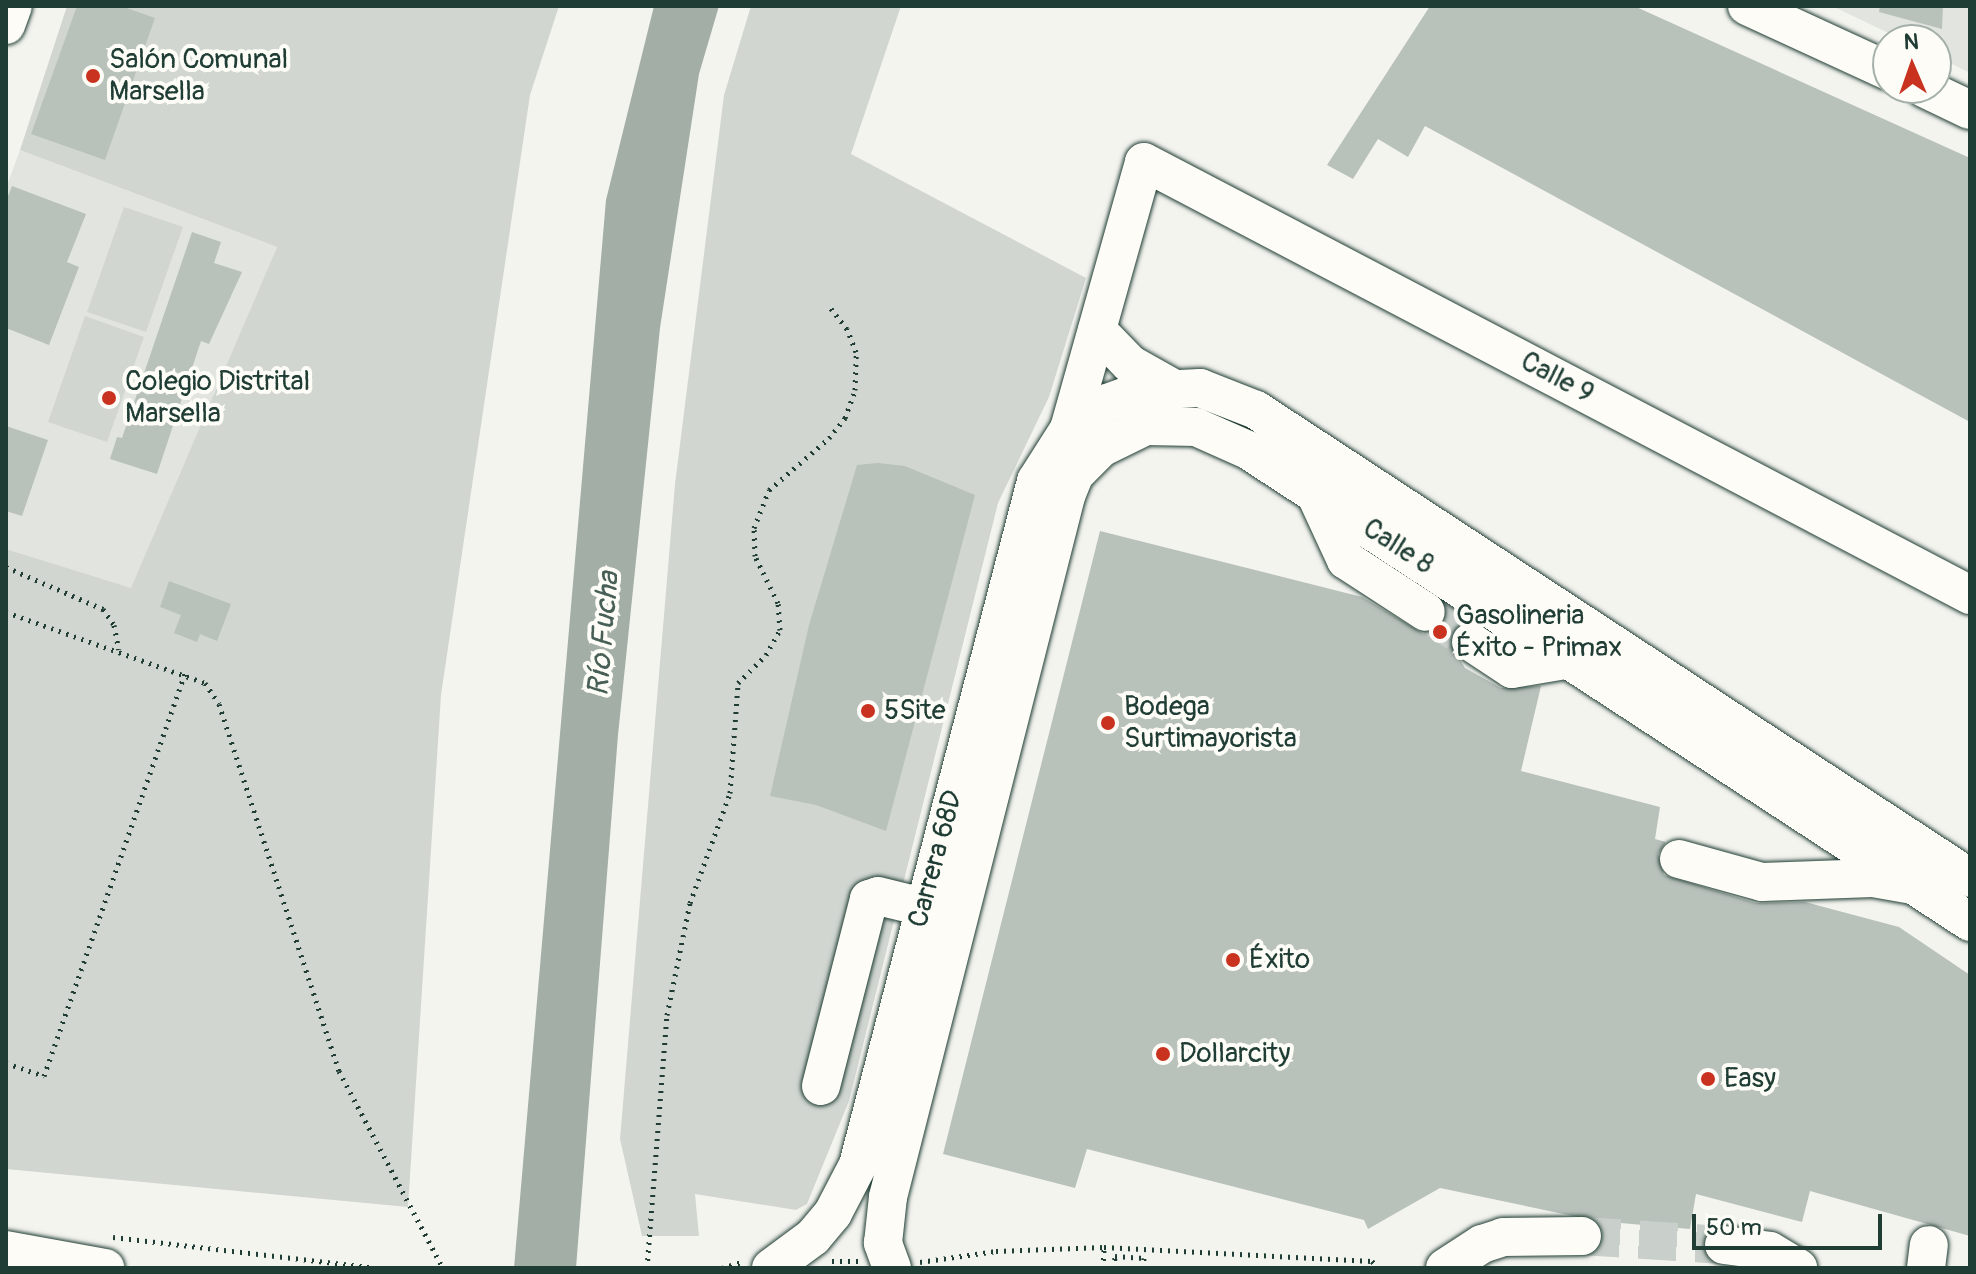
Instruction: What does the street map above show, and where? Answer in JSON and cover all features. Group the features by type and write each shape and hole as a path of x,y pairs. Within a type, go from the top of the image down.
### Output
{"street":[{"path":"6,25 13,6"},
{"path":"1747,6 1872,64"},
{"name":"Carrera 68D","path":"759,1264 813,1237 849,1186 1036,481 1069,429 1144,162"},
{"name":"Calle 9","path":"1144,162 1970,595"},
{"path":"1097,330 1130,364 1171,387"},
{"name":"Calle 8","path":"1069,429 1107,403 1171,387 1226,395 1256,410 1970,878"},
{"name":"Calle 8","path":"1071,485 1118,437 1173,424 1217,434 1315,493 1970,922"},
{"name":"Carrera 68D","path":"905,1265 883,1243 888,1197 1071,485 1069,429"},
{"path":"1315,493 1346,560 1426,612"},
{"path":"1471,642 1512,669 1571,659"},
{"path":"1679,859 1762,882 1873,878 1916,886"},
{"path":"821,1086 869,899 878,896 923,907"},
{"path":"1445,1268 1482,1244 1503,1237 1582,1236"},
{"path":"1724,1245 1770,1251 1798,1268"},
{"path":"6,1250 103,1252"}],"path":[{"path":"647,1268 667,1015 687,917 730,793 738,683 766,655 780,630 778,603 755,556 754,528 769,490 829,438 845,418 855,390 856,352 847,329 828,305"},
{"path":"6,567 103,609 114,625 119,650"},
{"path":"6,612 185,673 205,683 219,704 339,1071 443,1268"},
{"path":"6,1063 44,1076 185,673"},
{"path":"1103,1268 1104,1247"},
{"path":"905,1265 996,1251 1104,1247 1372,1261 1378,1268"},
{"path":"103,1252 375,1268"},
{"path":"1114,1268 1115,1256 1144,1258 1143,1268"},
{"path":"722,1268 759,1264"}],"shaded area":[{"path":"67,6 559,6 530,95 441,695 408,1207 6,1169 6,549 131,588 277,247 20,150"},
{"path":"751,6 901,6 851,154 1086,278 1049,397 998,503 849,1101 807,1204 796,1210 695,1194 699,1236 642,1236 620,1139 675,484 724,95"},
{"path":"1832,6 1970,6 1970,73 1952,64 1952,24 1872,25"},
{"name":"Colegio Distrital Marsella","path":"20,150 277,247 131,589 6,549 6,188"},
{"path":"124,207 183,227 146,332 87,312"},
{"path":"85,316 144,337 107,442 48,422"}],"water":[{"name":"Río Fucha","path":"654,6 719,6 699,74 660,328 618,735 576,1268 514,1268 606,200"}],"building":[{"name":"Salón Comunal Marsella","path":"77,6 121,6 155,18 105,160 31,134"},
{"path":"1430,6 1634,6 1970,158 1970,422 1425,126 1408,157 1378,139 1353,179 1327,165"},
{"path":"1880,6 1943,6 1942,24 1923,24 1879,12"},
{"path":"12,186 86,214 67,262 79,267 49,345 6,328 6,201"},
{"path":"192,232 221,242 214,263 242,272 209,344 201,341 157,474 110,459 117,437 122,438"},
{"path":"6,426 48,440 22,516 6,511"},
{"path":"878,463 905,466 975,495 886,831 816,805 770,796 809,625 857,465"},
{"name":"Éxito","path":"1100,531 1362,597 1424,634 1437,631 1447,617 1464,622 1449,641 1465,668 1501,688 1541,686 1521,771 1660,807 1655,839 1666,842 1658,854 1664,875 1756,903 1805,902 1899,927 1970,975 1970,1236 1810,1191 1802,1222 1696,1194 1690,1229 1597,1221 1440,1188 1368,1229 1364,1220 1087,1149 1075,1188 943,1154"},
{"path":"169,581 231,604 217,641 200,634 197,642 174,633 181,615 160,607"}],"tunnel":[{"path":"1426,612 1471,642"},
{"path":"1582,1236 1724,1245"}],"place":[{"name":"Salón Comunal Marsella","path":"93,76"},
{"name":"Colegio Distrital Marsella","path":"109,398"},
{"name":"Gasolineria Éxito - Primax","path":"1440,632"},
{"name":"5Site","path":"868,711"},
{"name":"Bodega Surtimayorista","path":"1108,723"},
{"name":"Éxito","path":"1233,960"},
{"name":"Dollarcity","path":"1163,1054"},
{"name":"Easy","path":"1708,1079"}]}
